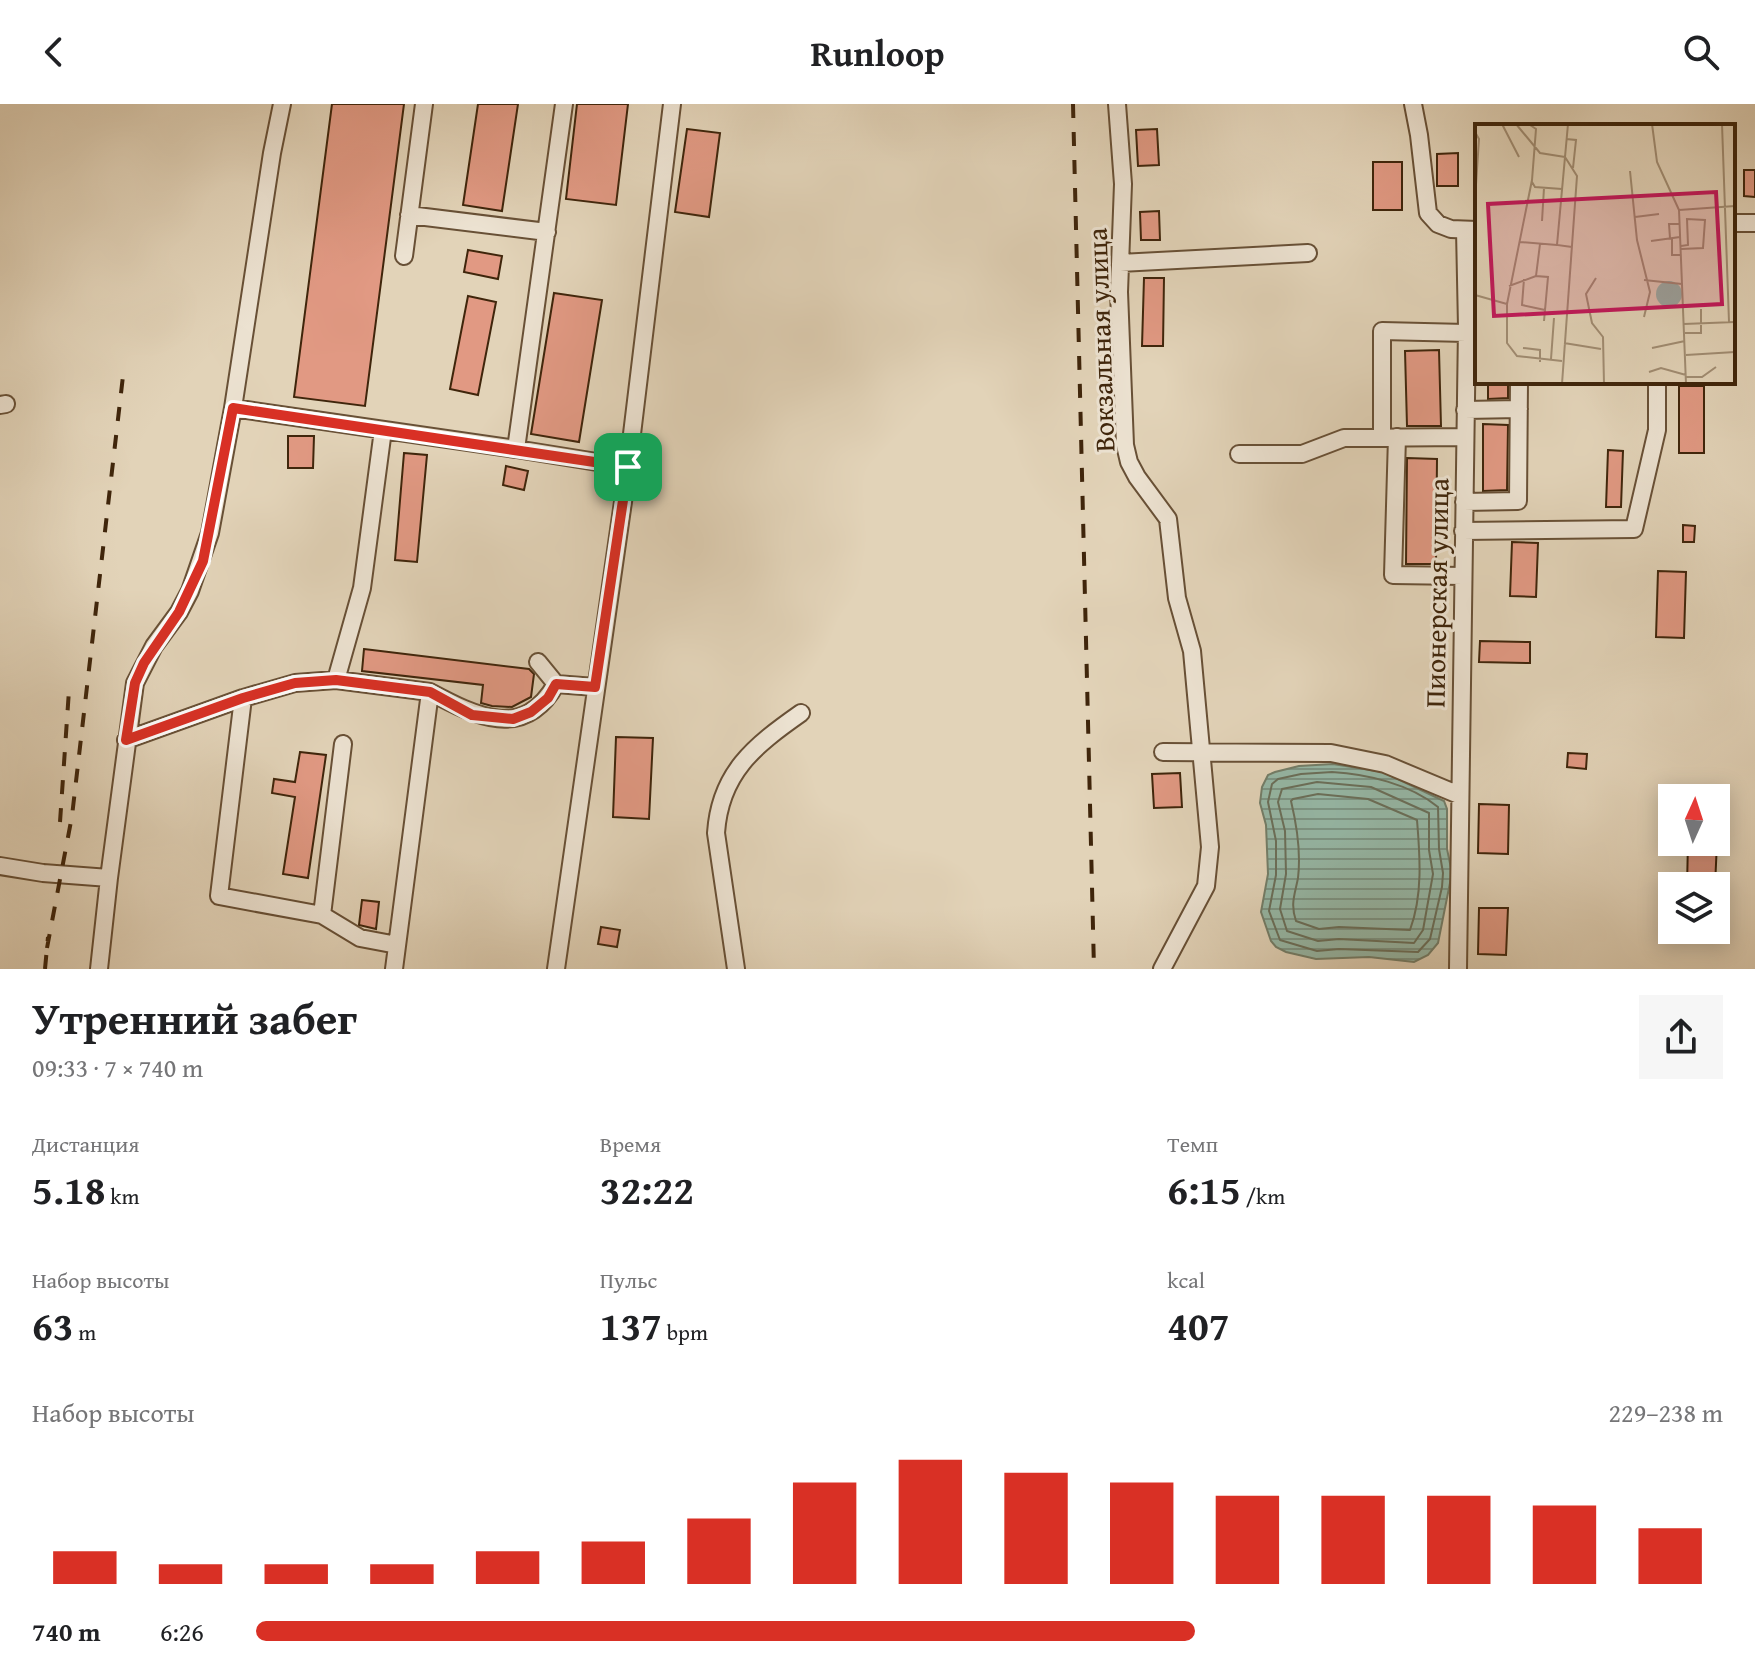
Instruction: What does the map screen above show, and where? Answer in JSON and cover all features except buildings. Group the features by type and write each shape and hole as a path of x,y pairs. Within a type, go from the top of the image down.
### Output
{"street":[{"path":"99,969 135,683 144,663 179,612 203,561 233,408 282,104"},
{"path":"404,256 424,104"},
{"path":"516,449 564,104"},
{"path":"556,969 628,467 672,104"},
{"name":"Вокзальная улица","path":"1117,104 1123,184 1120,263 1125,445 1137,477 1168,519 1177,598 1192,651 1211,860 1206,886 1162,969"},
{"path":"1413,104 1428,213 1438,224 1451,229 1471,230"},
{"path":"409,215 547,232"},
{"name":"Пионерская улица","path":"1458,969 1465,410 1471,230"},
{"path":"1120,263 1308,253"},
{"path":"1463,576 1393,575 1390,437 1382,331 1470,329"},
{"path":"1464,502 1518,501 1519,384"},
{"path":"1463,531 1634,529 1657,430 1657,384"},
{"path":"233,408 628,467"},
{"path":"1465,410 1519,409"},
{"path":"336,680 362,588 383,430"},
{"path":"1239,454 1302,454 1344,438 1465,437"},
{"path":"538,662 556,684 595,687"},
{"path":"126,740 243,698 295,683 336,680 430,692 472,715 513,719 531,712 548,698 556,684"},
{"path":"394,969 430,692"},
{"path":"243,698 219,896 322,915 360,938 397,945"},
{"path":"736,969 716,833 717,811 726,785 750,753 801,713"},
{"path":"322,915 343,744"},
{"path":"1163,752 1331,753 1385,764 1459,795"},
{"path":"0,866 109,878"}],"water":[{"path":"1333,764 1383,772 1444,801 1452,873 1438,943 1428,955 1414,962 1369,957 1316,959 1286,952 1271,941 1261,912 1268,874 1266,825 1260,803 1262,787 1268,775 1275,772 1299,766"}],"railway":[{"path":"1073,104 1094,969"},
{"path":"47,948 72,816 123,376"},
{"path":"60,822 69,690"},
{"path":"45,969 48,937"}],"route":[{"path":"233,408 628,467 595,687 556,684 548,698 531,712 513,719 472,715 430,692 336,680 295,683 243,698 126,740 135,683 154,646 179,612 203,561 233,408"}]}
